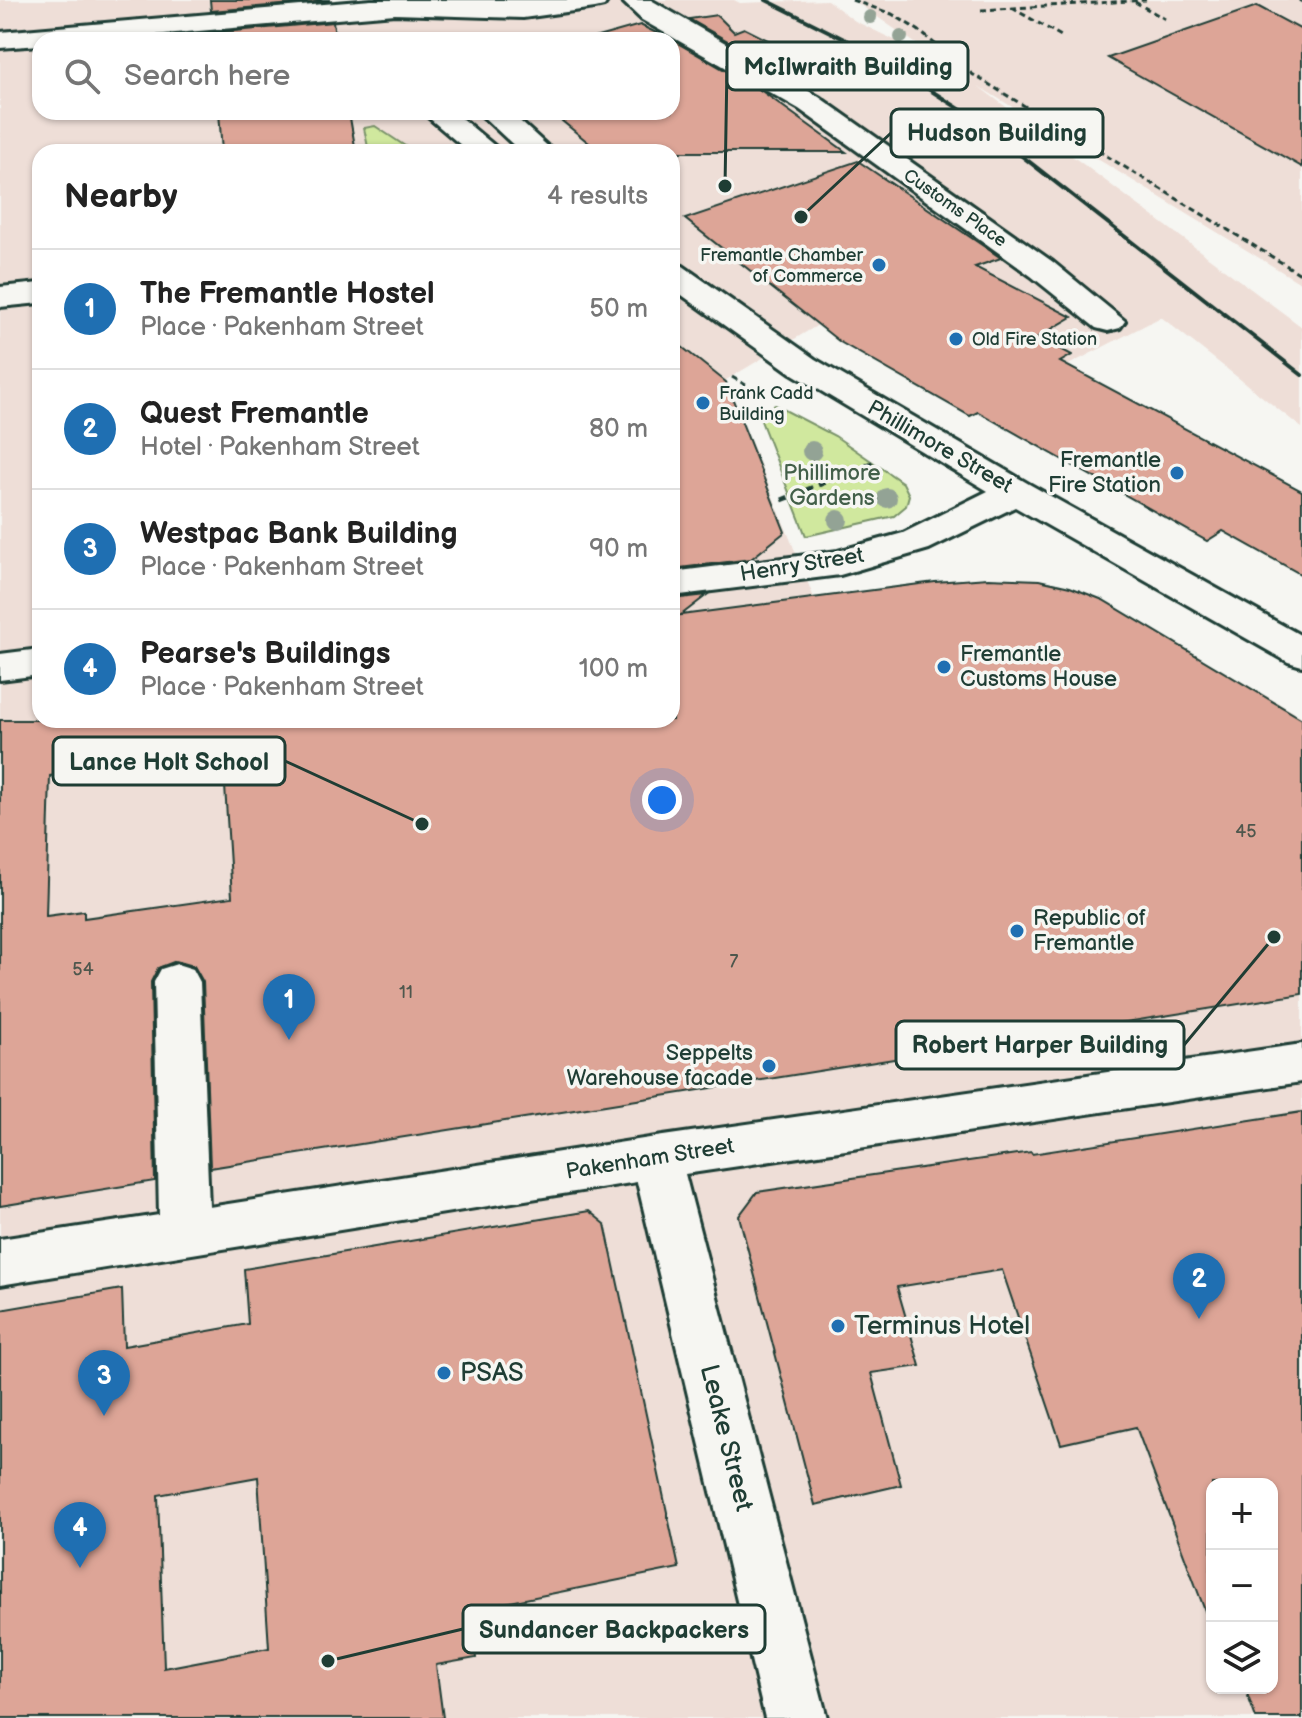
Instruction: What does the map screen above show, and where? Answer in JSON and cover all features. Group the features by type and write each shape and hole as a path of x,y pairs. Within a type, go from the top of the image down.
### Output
{"street":[{"path":"113,32 595,0"},
{"name":"Customs Place","path":"634,0 652,14 809,103 1042,269 1108,321"},
{"path":"486,30 539,6"},
{"path":"394,12 424,19 436,32"},
{"path":"0,40 32,38"},
{"path":"446,120 477,144"},
{"path":"501,120 530,144"},
{"name":"Phillimore Street","path":"680,279 803,366 1016,492 1302,653"},
{"path":"0,297 32,294"},
{"name":"Henry Street","path":"680,583 840,563 916,541 1016,492"},
{"path":"0,667 32,663"},
{"path":"177,982 186,1230"},
{"name":"Pakenham Street","path":"0,1262 186,1230 656,1158 1302,1063"},
{"name":"Leake Street","path":"656,1158 796,1718"}],"path":[{"path":"852,0 892,14 918,30 972,74 1302,275"},
{"path":"981,10 1146,0"},
{"path":"1134,1 1165,19"},
{"path":"1011,7 1063,37"},
{"path":"782,500 877,461"}],"shaded area":[{"path":"0,0 734,0 740,3 827,0 855,21 948,66 853,0 1302,0 1302,284 978,86 1302,327 1302,428 1161,317 970,416 837,341 818,325 726,380 814,598 988,578 1039,580 1070,587 1103,600 1302,717 1302,1718 0,1718"}],"green space":[{"path":"375,126 402,144 367,144 364,128"},
{"name":"Phillimore Gardens","path":"775,405 835,436 903,483 909,495 906,506 894,516 806,536 758,413"}],"building":[{"path":"210,0 329,0 329,1 211,11"},
{"path":"1257,6 1302,30 1302,167 1108,58"},
{"path":"717,15 734,32 744,28 820,66 793,78 689,19"},
{"path":"333,22 335,32 224,32"},
{"path":"640,25 654,32 615,32"},
{"path":"680,45 763,92 846,152 680,152 680,144 590,144 561,120 680,120"},
{"path":"220,120 350,120 355,144 221,144"},
{"path":"858,161 1001,258 975,267 1072,317 1038,337 1072,355 1060,362 1302,491 1302,575 1223,531 1207,541 978,412 970,416 840,342 685,219"},
{"path":"680,345 726,382 785,532 751,559 680,568"},
{"path":"988,578 1039,580 1070,587 1103,600 1302,719 1302,994 210,1168 203,982 194,966 176,961 158,968 151,982 155,1181 0,1206 0,720 32,720 32,728 680,728 680,598 707,595 681,615 935,582","holes":["223,754 232,897 84,918 84,911 46,916 50,776"]},
{"path":"1302,1112 1302,1718 1256,1718 1247,1694 1278,1694 1278,1478 1206,1478 1206,1613 1136,1427 1061,1444 1002,1270 897,1287 920,1366 871,1373 901,1485 815,1505 739,1216 757,1192"},
{"path":"589,1211 605,1224 679,1568 470,1610 476,1658 436,1665 443,1718 0,1718 0,1310 122,1289 124,1346 248,1324 244,1269","holes":["258,1477 269,1648 164,1668 158,1495"]}],"railway":[{"path":"766,0 874,54 972,117 1302,375"}],"place":[{"name":"McIlwraith Building","path":"725,186"},
{"name":"Hudson Building","path":"801,217"},
{"name":"Fremantle Chamber of Commerce","path":"879,265"},
{"name":"Old Fire Station","path":"956,339"},
{"name":"Frank Cadd Building","path":"703,403"},
{"name":"Fremantle Fire Station","path":"1177,473"},
{"name":"Fremantle Customs House","path":"944,667"},
{"name":"Lance Holt School","path":"422,824"},
{"name":"Republic of Fremantle","path":"1017,931"},
{"name":"Robert Harper Building","path":"1274,937"},
{"name":"The Fremantle Hostel","path":"289,1040"},
{"name":"Seppelts Warehouse facade","path":"769,1066"},
{"name":"Quest Fremantle","path":"1199,1319"},
{"name":"Terminus Hotel","path":"838,1326"},
{"name":"PSAS","path":"444,1373"},
{"name":"Westpac Bank Building","path":"104,1416"},
{"name":"Pearse's Buildings","path":"80,1568"},
{"name":"Sundancer Backpackers","path":"328,1661"}]}
